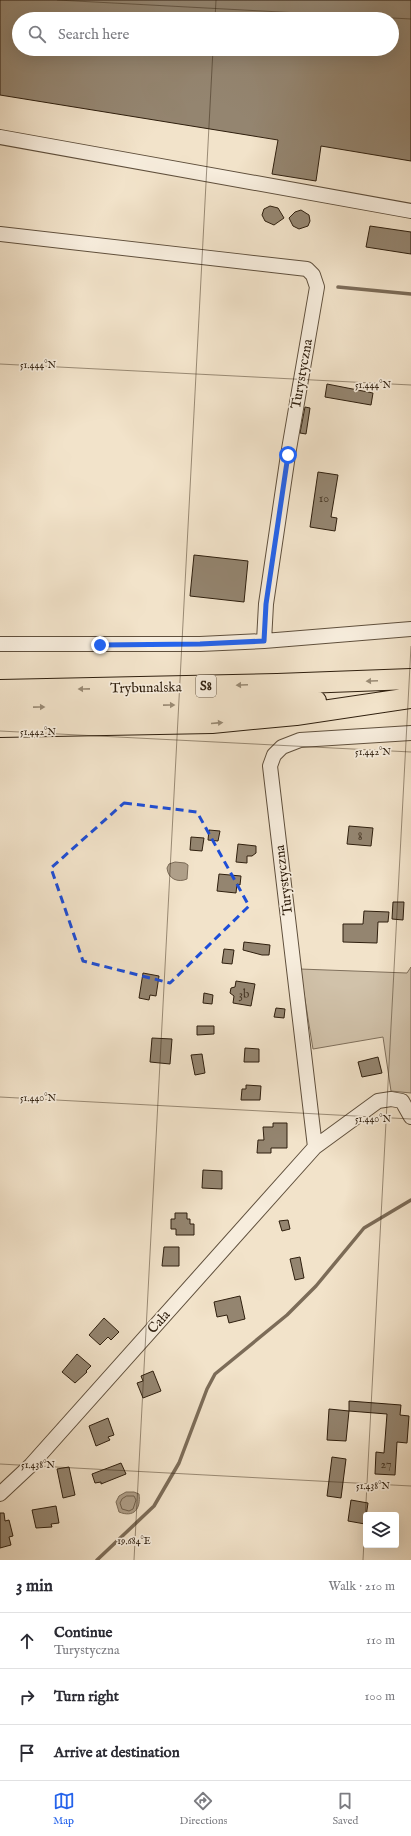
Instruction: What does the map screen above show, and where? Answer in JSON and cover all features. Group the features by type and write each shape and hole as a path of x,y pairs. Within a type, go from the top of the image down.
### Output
{"highway":[{"name":"Trybunalska","path":"0,690 239,686 411,679"},
{"name":"Trybunalska","path":"0,708 233,704 411,698"},
{"path":"0,727 212,723 296,715 411,698"}],"street":[{"path":"0,137 411,211"},
{"name":"Turystyczna","path":"0,234 307,269 313,275 317,287 286,471 266,604 264,641"},
{"path":"0,644 192,644 264,641 411,629"},
{"name":"Turystyczna","path":"316,1147 270,766 274,755 282,747 300,740 411,733"},
{"name":"Cała","path":"0,1494 32,1465 316,1147 378,1101 391,1099 407,1100"},
{"path":"407,1100 411,1117"}],"highlighted area":[{"path":"124,803 197,812 249,906 170,983 83,961 51,868"}],"shaded area":[{"path":"411,967 411,1093 391,1091 383,1037 313,1049 300,969 407,973"}],"water":[{"path":"175,862 185,863 188,865 187,879 180,881 169,875 167,868 169,864"},
{"path":"126,1492 134,1492 139,1494 138,1508 129,1514 119,1512 116,1502 119,1496"}],"building":[{"path":"0,0 411,0 411,161 321,146 316,181 272,174 278,140 0,95"},
{"path":"270,206 278,208 284,218 274,225 265,221 262,215 264,209"},
{"path":"301,210 309,215 310,221 308,226 299,229 293,226 289,218 295,212"},
{"path":"370,226 411,232 411,254 366,247"},
{"path":"327,384 373,393 371,405 325,397"},
{"path":"305,407 310,408 306,434 300,433"},
{"path":"318,472 338,475 331,517 337,518 335,531 310,527"},
{"path":"194,555 248,561 244,602 190,596"},
{"path":"349,826 373,828 371,846 347,844"},
{"path":"209,830 220,831 218,841 208,840"},
{"path":"191,837 204,838 202,851 190,850"},
{"path":"238,844 256,846 256,853 252,856 247,856 247,863 236,862"},
{"path":"219,874 241,876 240,885 237,884 236,893 217,891"},
{"path":"393,902 404,902 403,920 392,919"},
{"path":"364,911 389,912 388,922 378,922 377,943 343,942 343,924 363,924"},
{"path":"244,942 270,945 269,955 262,955 243,950"},
{"path":"224,949 234,950 232,964 222,963"},
{"path":"143,973 159,976 156,996 150,995 149,1000 139,998"},
{"path":"236,981 255,984 251,1006 233,1003 234,996 230,993 231,988 235,987"},
{"path":"204,993 213,995 212,1004 203,1003"},
{"path":"276,1008 285,1009 284,1018 274,1017"},
{"path":"197,1026 214,1026 214,1034 197,1035"},
{"path":"152,1038 172,1039 170,1064 150,1062"},
{"path":"245,1048 259,1049 259,1062 244,1062"},
{"path":"202,1054 205,1073 195,1075 191,1055"},
{"path":"378,1057 382,1073 362,1077 358,1062"},
{"path":"246,1085 261,1086 260,1100 241,1100 242,1089 246,1089"},
{"path":"273,1123 287,1123 287,1148 271,1148 271,1153 257,1153 258,1140 264,1140 263,1127 273,1127"},
{"path":"203,1170 222,1171 222,1189 202,1188"},
{"path":"175,1213 187,1213 187,1219 190,1219 190,1224 194,1224 194,1235 176,1235 176,1229 171,1229 171,1219 175,1219"},
{"path":"288,1220 290,1229 282,1231 279,1221"},
{"path":"164,1247 179,1247 179,1266 162,1266"},
{"path":"300,1257 304,1278 295,1280 290,1259"},
{"path":"240,1296 245,1319 229,1323 227,1315 217,1317 214,1302"},
{"path":"104,1318 119,1332 111,1340 108,1337 100,1345 89,1335"},
{"path":"77,1354 91,1366 75,1383 62,1372"},
{"path":"153,1371 161,1391 143,1398 137,1383 143,1381 141,1376"},
{"path":"349,1401 401,1405 400,1415 409,1416 407,1443 397,1442 395,1475 375,1474 376,1452 384,1453 387,1414 349,1411"},
{"path":"329,1409 349,1411 346,1441 327,1440"},
{"path":"108,1418 114,1435 108,1437 110,1440 96,1446 89,1426"},
{"path":"332,1457 346,1459 341,1498 327,1496"},
{"path":"121,1463 126,1474 101,1484 101,1482 95,1483 92,1474"},
{"path":"69,1467 75,1495 63,1498 57,1469"},
{"path":"351,1500 368,1503 367,1512 363,1512 363,1524 348,1521"},
{"path":"56,1506 59,1523 51,1524 52,1527 36,1528 32,1510"},
{"path":"0,1513 4,1513 5,1521 9,1520 13,1536 9,1537 11,1545 0,1548"}],"waterway":[{"path":"338,287 411,294"},
{"path":"97,1560 154,1506 179,1463 207,1389 215,1374 287,1315 316,1286 364,1228 411,1200"}],"route":[{"path":"100,645 200,644 264,641 266,604 288,455"}]}
